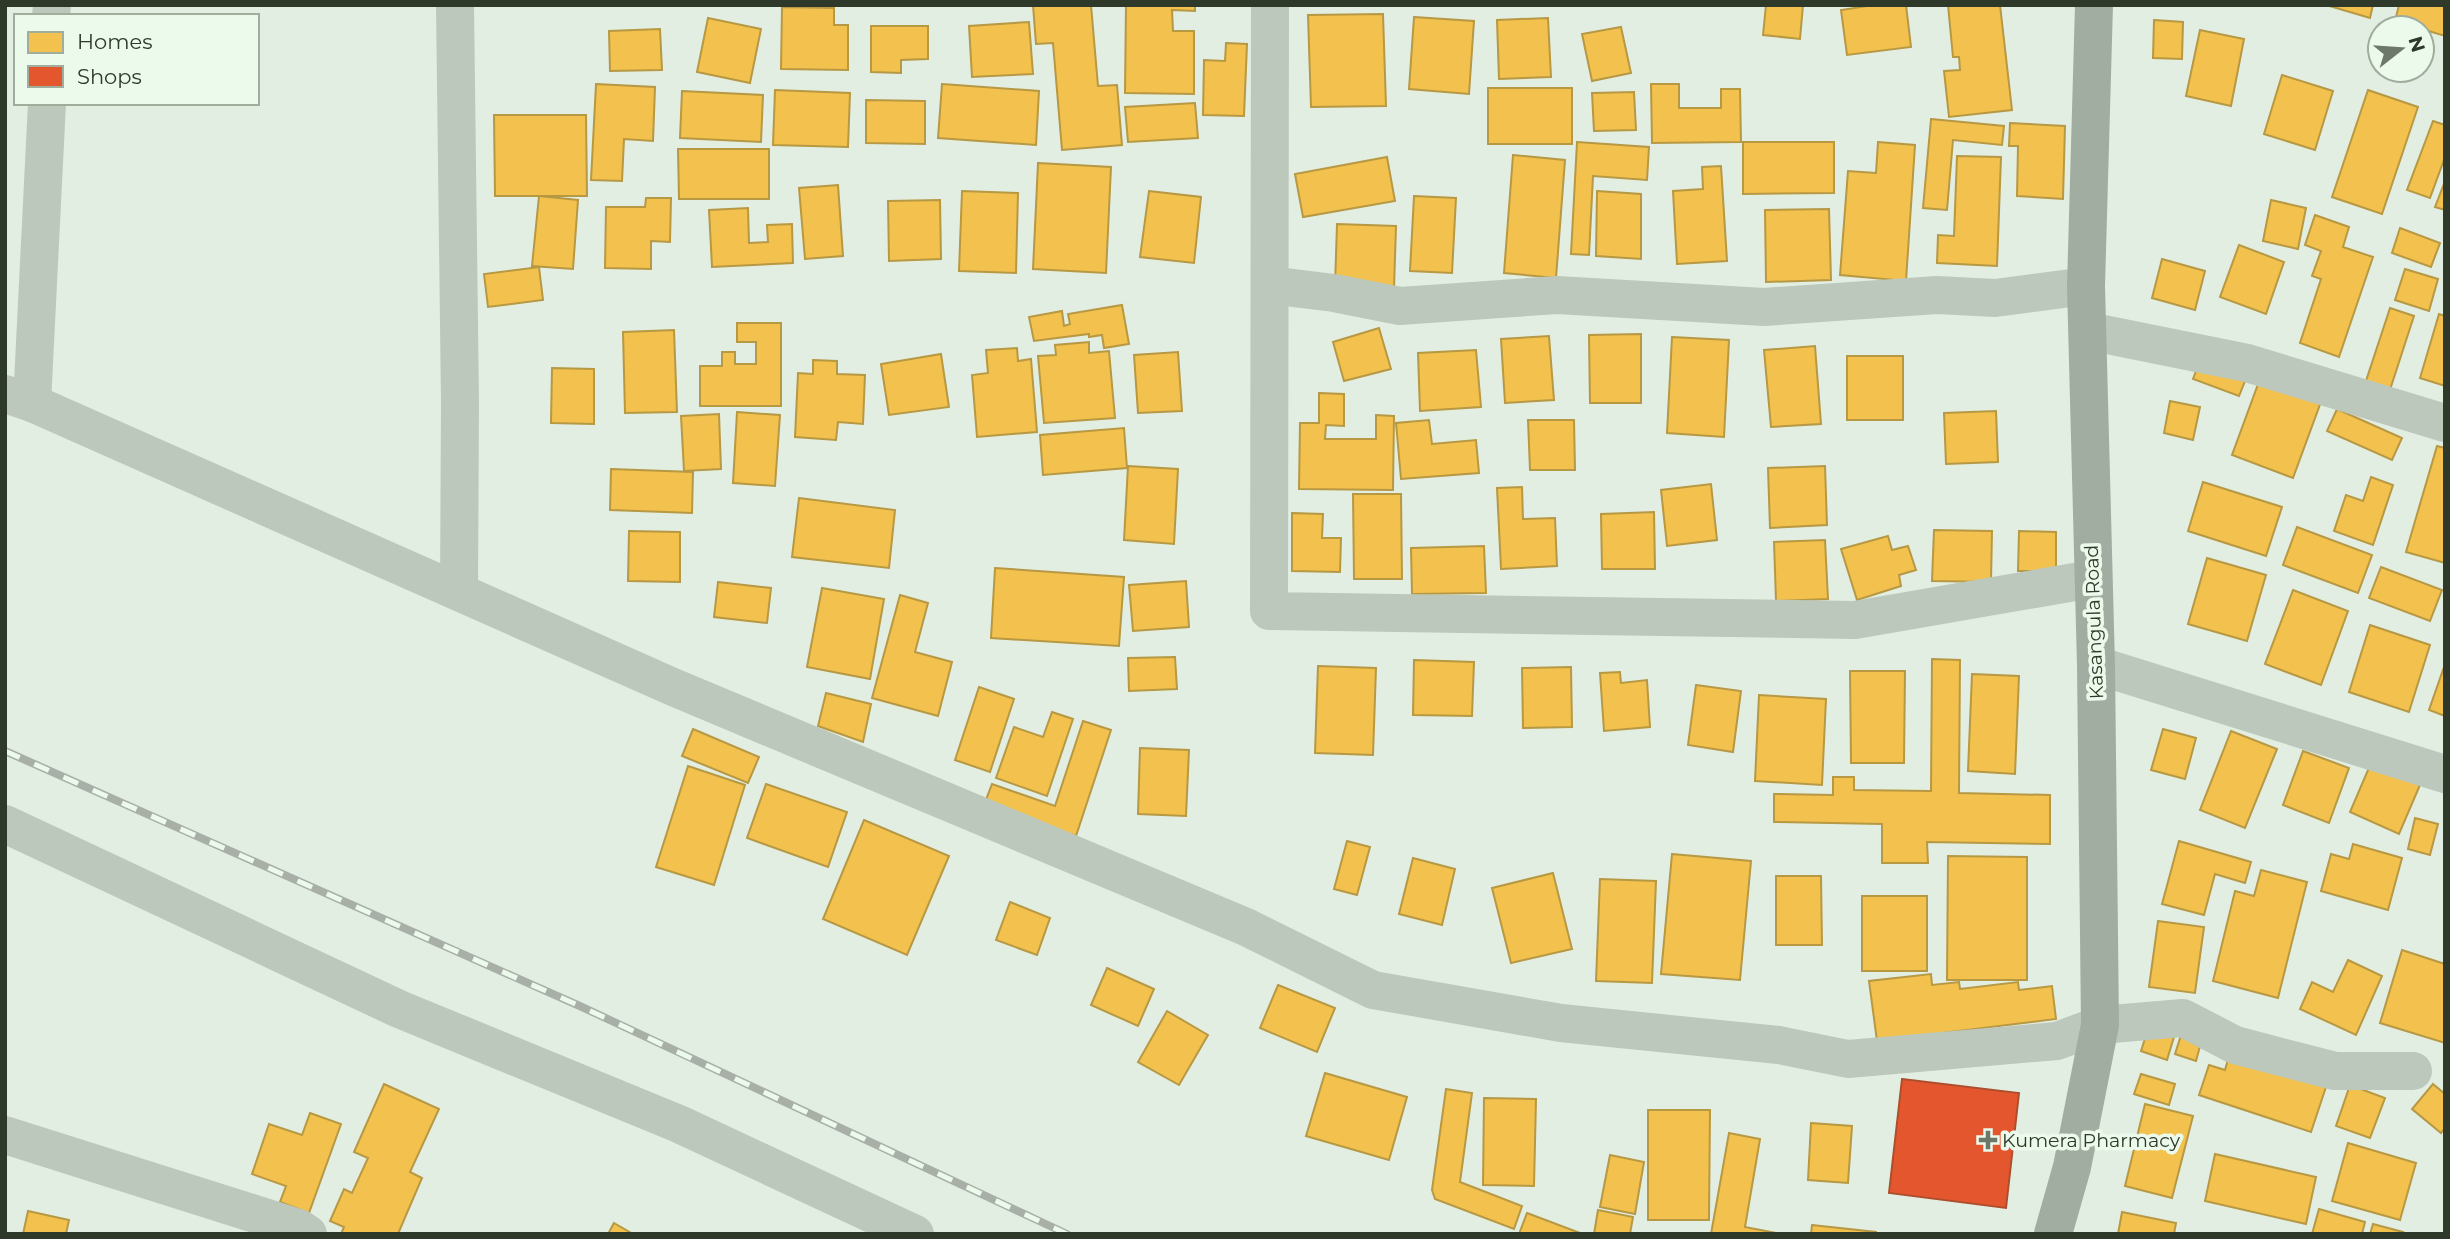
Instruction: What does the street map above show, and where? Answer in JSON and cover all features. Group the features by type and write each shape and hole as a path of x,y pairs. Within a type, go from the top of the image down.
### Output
{"main road":[{"name":"Kasangula Road","path":"2053,1234 2072,1167 2100,1025 2096,665 2086,286 2094,5"}],"street":[{"path":"455,5 460,403 459,592"},
{"path":"1270,5 1269,611 1855,620 2092,579"},
{"path":"47,105 19,399 673,687 1246,927 1373,990 1561,1023 1779,1045 1848,1059 2057,1041 2100,1025 2183,1018 2235,1045 2335,1070 2413,1071"},
{"path":"1270,285 1334,293 1399,306 1557,295 1763,307 1937,295 1995,298 2086,286"},
{"path":"2088,331 2247,363 2445,423"},
{"path":"2096,665 2445,774"},
{"path":"5,824 400,1009 680,1124 915,1234"},
{"path":"5,1135 299,1228 307,1234"}],"building: Homes":[{"path":"1033,5 1091,5 1098,86 1117,85 1122,145 1062,150 1053,43 1036,44"},
{"path":"1126,5 1195,5 1195,11 1172,10 1173,31 1194,31 1194,94 1125,93"},
{"path":"1766,5 1803,5 1800,39 1763,35"},
{"path":"1874,5 1906,5 1911,47 1847,55 1841,10"},
{"path":"1948,5 2000,5 2012,110 1949,117 1944,71 1960,70 1959,57 1953,57"},
{"path":"2326,5 2373,5 2371,14 2366,14 2366,17"},
{"path":"2399,5 2445,5 2445,36 2436,33 2436,14 2397,14"},
{"path":"782,7 834,8 834,25 848,25 848,70 781,69"},
{"path":"1383,14 1386,106 1311,107 1308,15"},
{"path":"1414,17 1474,21 1469,94 1409,89"},
{"path":"708,18 761,29 750,83 697,72"},
{"path":"1548,18 1551,77 1499,79 1497,20"},
{"path":"2154,20 2183,22 2182,59 2153,58"},
{"path":"1029,22 1033,74 972,77 969,26"},
{"path":"871,26 928,26 928,59 901,60 901,73 871,72"},
{"path":"1621,27 1631,73 1592,81 1582,34"},
{"path":"660,29 662,70 610,71 609,31"},
{"path":"2200,30 2244,39 2231,106 2186,96"},
{"path":"1226,43 1247,44 1244,116 1203,115 1204,60 1225,61"},
{"path":"2282,75 2333,91 2315,150 2264,134"},
{"path":"596,84 655,87 653,141 624,139 622,181 591,180"},
{"path":"942,84 1039,91 1036,145 938,138"},
{"path":"1651,84 1679,84 1679,108 1721,108 1721,89 1740,89 1741,142 1652,143"},
{"path":"1488,88 1572,88 1572,144 1488,144"},
{"path":"775,90 850,93 848,147 773,145"},
{"path":"2368,90 2418,107 2382,214 2332,197"},
{"path":"682,91 763,95 761,142 680,138"},
{"path":"1634,92 1636,130 1594,131 1592,93"},
{"path":"866,100 925,101 925,144 866,143"},
{"path":"1195,103 1198,138 1128,142 1125,107"},
{"path":"494,115 586,115 587,196 495,196"},
{"path":"1931,119 2004,126 2002,145 1953,140 1947,210 1923,208"},
{"path":"2433,121 2445,125 2445,157 2430,198 2407,190"},
{"path":"2010,123 2065,126 2063,199 2017,196 2018,146 2009,146"},
{"path":"1577,142 1649,147 1647,180 1593,176 1589,255 1571,254"},
{"path":"1743,142 1834,142 1834,193 1743,194"},
{"path":"1878,142 1915,145 1906,281 1840,275 1848,171 1876,173"},
{"path":"678,149 769,149 769,199 679,199"},
{"path":"1513,155 1565,160 1556,278 1504,273"},
{"path":"1957,156 2001,157 1997,266 1937,263 1938,235 1954,236"},
{"path":"1387,157 1395,201 1303,217 1295,174"},
{"path":"1038,163 1111,167 1106,273 1033,269"},
{"path":"1721,166 1727,261 1677,264 1673,191 1703,189 1702,167"},
{"path":"2445,181 2445,210 2435,207"},
{"path":"838,185 843,256 805,259 799,188"},
{"path":"962,191 1018,193 1016,273 959,271"},
{"path":"1149,191 1201,197 1194,263 1140,257"},
{"path":"1597,191 1641,194 1641,259 1596,256"},
{"path":"539,196 578,200 573,269 532,266"},
{"path":"1414,196 1456,198 1452,273 1410,271"},
{"path":"646,198 671,198 670,242 651,241 651,269 605,268 606,207 645,207"},
{"path":"940,200 941,259 889,261 888,201"},
{"path":"2271,200 2306,208 2298,249 2263,241"},
{"path":"748,208 749,243 768,242 767,225 792,224 793,263 712,267 709,210"},
{"path":"1829,209 1831,280 1766,282 1765,210"},
{"path":"2315,215 2349,227 2343,247 2373,257 2339,357 2300,343 2321,279 2312,276 2321,251 2305,245"},
{"path":"1337,224 1396,226 1394,288 1335,286"},
{"path":"2400,228 2440,243 2431,267 2392,253"},
{"path":"2239,245 2284,262 2266,314 2220,297"},
{"path":"2162,259 2205,271 2195,310 2152,298"},
{"path":"539,267 543,300 488,307 484,274"},
{"path":"2405,269 2438,279 2429,311 2395,300"},
{"path":"1122,305 1129,344 1104,348 1102,335 1089,337 1089,334 1034,341 1029,317 1062,311 1064,326 1070,324 1068,314"},
{"path":"2390,308 2414,316 2388,396 2364,387"},
{"path":"2439,314 2445,316 2445,386 2420,378"},
{"path":"737,323 781,323 781,406 700,406 700,366 722,366 722,352 735,352 735,364 756,364 756,342 737,342"},
{"path":"1379,328 1391,369 1344,381 1333,342"},
{"path":"674,330 677,412 625,413 623,332"},
{"path":"1641,334 1641,403 1590,403 1589,335"},
{"path":"1549,336 1554,400 1505,403 1501,339"},
{"path":"1672,337 1729,340 1724,437 1667,433"},
{"path":"1089,342 1089,353 1109,351 1115,418 1044,423 1038,356 1056,355 1055,345"},
{"path":"1815,346 1821,424 1771,427 1764,350"},
{"path":"1017,348 1018,361 1031,359 1037,432 977,437 972,375 988,373 986,350"},
{"path":"1476,350 1481,407 1420,411 1418,353"},
{"path":"1178,352 1182,411 1138,413 1134,355"},
{"path":"941,354 949,407 889,415 881,364"},
{"path":"1847,356 1903,356 1903,420 1847,420"},
{"path":"2201,358 2247,376 2239,396 2193,379"},
{"path":"813,360 837,361 837,374 865,375 863,424 838,422 836,440 795,437 798,373 813,374"},
{"path":"552,368 594,369 594,424 551,423"},
{"path":"2261,376 2322,399 2293,478 2232,455"},
{"path":"1319,393 1344,394 1344,426 1326,425 1325,439 1376,439 1376,415 1394,416 1393,490 1299,489 1300,423 1319,423"},
{"path":"2170,401 2200,407 2193,440 2164,433"},
{"path":"2337,409 2402,438 2392,460 2327,431"},
{"path":"1996,411 1998,462 1946,464 1944,413"},
{"path":"737,412 780,415 775,486 733,483"},
{"path":"719,414 721,469 684,471 681,416"},
{"path":"1429,420 1432,444 1476,440 1479,473 1401,479 1396,423"},
{"path":"1528,420 1574,420 1575,470 1530,470"},
{"path":"1124,428 1127,468 1043,475 1040,435"},
{"path":"2437,446 2445,448 2445,563 2406,552"},
{"path":"1128,466 1178,469 1174,544 1124,540"},
{"path":"1825,466 1827,525 1770,528 1768,468"},
{"path":"611,469 693,472 692,513 610,510"},
{"path":"2371,477 2393,485 2373,545 2334,531 2346,495 2363,501"},
{"path":"2203,482 2282,507 2266,556 2188,531"},
{"path":"1711,484 1717,540 1667,546 1661,490"},
{"path":"1522,487 1523,519 1555,518 1557,566 1501,569 1497,488"},
{"path":"1353,494 1401,494 1402,579 1354,579"},
{"path":"799,498 895,510 889,568 792,557"},
{"path":"1654,512 1655,569 1602,569 1601,514"},
{"path":"1292,513 1323,514 1322,538 1341,538 1340,572 1292,571"},
{"path":"2297,527 2372,555 2358,593 2283,565"},
{"path":"1934,530 1992,531 1991,582 1932,581"},
{"path":"629,531 680,532 680,582 628,581"},
{"path":"2019,531 2056,532 2056,571 2018,571"},
{"path":"1888,536 1892,550 1908,546 1916,570 1899,575 1901,586 1857,600 1841,549"},
{"path":"1825,540 1828,599 1776,601 1774,542"},
{"path":"1484,546 1486,593 1412,594 1411,548"},
{"path":"2207,558 2266,575 2247,641 2188,624"},
{"path":"2381,567 2442,590 2430,621 2369,598"},
{"path":"995,568 1124,577 1119,646 991,638"},
{"path":"1186,581 1189,627 1133,631 1129,585"},
{"path":"718,582 771,588 767,623 714,617"},
{"path":"822,588 884,599 870,679 807,667"},
{"path":"2293,590 2348,611 2321,685 2265,664"},
{"path":"900,595 928,603 915,652 952,662 938,716 872,698"},
{"path":"2370,625 2430,645 2409,712 2349,692"},
{"path":"1175,657 1177,689 1129,691 1128,658"},
{"path":"1932,659 1960,660 1959,793 2050,795 2050,844 1927,842 1928,863 1882,863 1882,824 1774,822 1774,794 1833,795 1833,777 1854,777 1854,790 1931,791"},
{"path":"1414,660 1474,662 1472,716 1413,715"},
{"path":"2445,664 2445,716 2429,710"},
{"path":"1318,666 1376,668 1373,755 1315,753"},
{"path":"1571,667 1572,727 1523,728 1522,668"},
{"path":"1850,671 1905,671 1904,763 1851,763"},
{"path":"1620,672 1621,683 1647,680 1650,727 1604,731 1600,673"},
{"path":"1972,674 2019,676 2015,774 1968,771"},
{"path":"1696,685 1741,691 1733,752 1688,745"},
{"path":"979,687 1014,699 990,772 955,760"},
{"path":"826,693 871,704 863,742 818,726"},
{"path":"1759,695 1826,699 1822,785 1755,781"},
{"path":"1052,712 1073,719 1047,796 996,778 1014,727 1043,737"},
{"path":"1083,721 1111,730 1076,836 984,805 992,784 1055,806"},
{"path":"693,729 759,757 748,783 682,756"},
{"path":"2163,729 2196,738 2185,779 2151,770"},
{"path":"2231,731 2277,749 2245,828 2200,810"},
{"path":"1140,748 1189,750 1186,816 1138,814"},
{"path":"2303,751 2349,768 2329,823 2283,805"},
{"path":"2371,763 2420,785 2399,834 2350,812"},
{"path":"688,766 745,785 714,885 656,867"},
{"path":"766,784 847,812 828,867 747,838"},
{"path":"2415,818 2438,824 2430,855 2408,849"},
{"path":"864,820 949,856 907,955 823,919"},
{"path":"1347,841 1370,847 1357,895 1334,889"},
{"path":"2179,841 2251,862 2245,883 2215,874 2204,915 2162,904"},
{"path":"2353,844 2402,858 2388,910 2321,891 2331,854 2349,859"},
{"path":"1672,854 1751,861 1740,980 1661,974"},
{"path":"1948,856 2027,857 2027,980 1947,980"},
{"path":"1413,858 1455,869 1442,925 1399,914"},
{"path":"2261,870 2307,882 2278,998 2213,981 2235,891 2254,896"},
{"path":"1553,873 1572,949 1511,963 1492,888"},
{"path":"1776,876 1821,876 1822,945 1776,945"},
{"path":"1600,879 1656,881 1652,983 1596,981"},
{"path":"1862,896 1927,896 1927,971 1862,971"},
{"path":"1010,902 1050,918 1037,955 996,940"},
{"path":"2158,921 2204,927 2195,993 2149,987"},
{"path":"2402,950 2445,964 2445,1043 2380,1023"},
{"path":"2348,960 2382,976 2356,1035 2300,1009 2312,982 2333,992"},
{"path":"1107,968 1154,989 1138,1026 1091,1005"},
{"path":"1931,974 1932,985 1959,982 1960,989 2018,982 2019,990 2052,986 2056,1019 1877,1041 1869,981"},
{"path":"1278,985 1335,1008 1317,1052 1260,1028"},
{"path":"1167,1011 1208,1035 1179,1085 1138,1062"},
{"path":"2148,1029 2174,1037 2167,1060 2141,1051"},
{"path":"2182,1032 2202,1039 2196,1061 2175,1054"},
{"path":"2231,1049 2328,1081 2311,1132 2199,1095 2209,1065 2225,1070"},
{"path":"1325,1073 1407,1097 1389,1160 1306,1136"},
{"path":"2141,1074 2175,1084 2169,1105 2134,1094"},
{"path":"384,1084 439,1109 410,1172 422,1178 398,1234 341,1234 344,1227 330,1221 344,1189 352,1193 368,1158 354,1152"},
{"path":"2433,1084 2445,1094 2445,1128 2441,1133 2412,1109"},
{"path":"2350,1085 2385,1098 2370,1138 2336,1126"},
{"path":"1446,1089 1472,1093 1460,1182 1522,1206 1514,1229 1435,1199 1432,1190"},
{"path":"1484,1098 1536,1099 1534,1186 1483,1185"},
{"path":"2145,1104 2193,1116 2172,1198 2125,1186"},
{"path":"1648,1110 1710,1110 1709,1220 1648,1220"},
{"path":"310,1113 341,1124 309,1213 280,1202 286,1186 252,1174 269,1124 302,1135"},
{"path":"1811,1123 1852,1126 1848,1183 1808,1180"},
{"path":"1729,1133 1760,1139 1745,1227 1781,1234 1711,1234"},
{"path":"2348,1143 2416,1163 2400,1220 2332,1201"},
{"path":"2215,1154 2316,1177 2306,1224 2205,1201"},
{"path":"1610,1155 1644,1162 1635,1214 1600,1207"},
{"path":"2319,1209 2365,1222 2362,1234 2312,1234"},
{"path":"1598,1210 1633,1217 1630,1234 1594,1234"},
{"path":"28,1211 69,1220 66,1234 23,1234"},
{"path":"2122,1212 2176,1223 2174,1234 2118,1234"},
{"path":"1527,1213 1580,1233 1580,1234 1519,1234"},
{"path":"614,1223 633,1234 608,1234"},
{"path":"2373,1224 2403,1232 2370,1234"},
{"path":"1812,1225 1876,1232 1876,1234 1811,1234"}],"building: Shops":[{"path":"1902,1079 2019,1093 2006,1208 1889,1193"}],"railway":[{"path":"5,751 582,1007 1067,1234"}],"place":[{"name":"Kumera Pharmacy","path":"1988,1140"}]}
